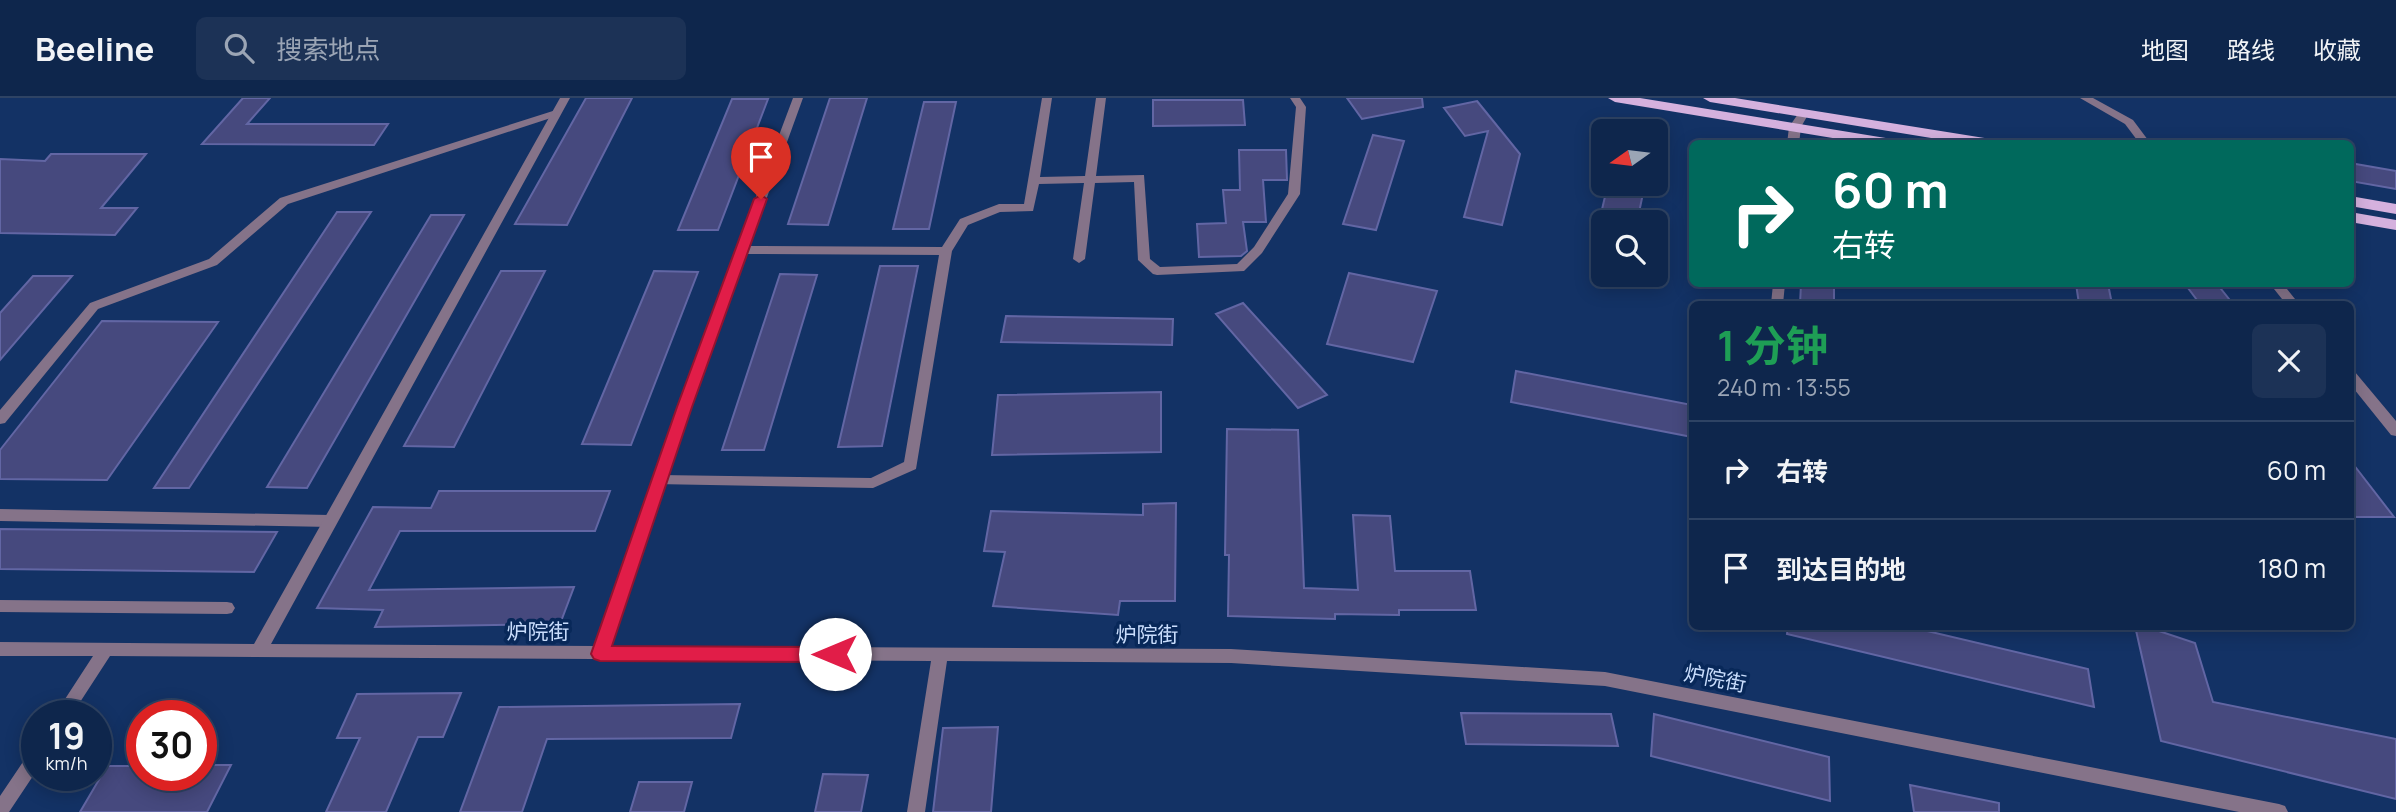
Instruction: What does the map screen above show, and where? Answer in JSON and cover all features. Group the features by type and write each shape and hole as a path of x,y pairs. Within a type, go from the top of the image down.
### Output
{"main road":[{"path":"1615,98 1872,140"},
{"path":"1710,98 1972,140"},
{"path":"2354,202 2396,209"},
{"path":"2354,217 2396,225"}],"street":[{"path":"258,652 565,98"},
{"path":"600,654 798,98"},
{"path":"660,480 873,483 911,465 946,251 964,222 999,208 1029,208 1047,98"},
{"path":"1079,259 1101,98"},
{"path":"1033,181 1140,178 1144,260 1157,271 1240,268 1258,250 1294,194 1301,107 1295,98"},
{"path":"2085,98 2129,122 2144,140"},
{"path":"0,419 94,306 213,262 284,201 556,113"},
{"path":"1794,140 1795,128 1804,113"},
{"path":"742,250 946,251"},
{"path":"2279,287 2290,301"},
{"path":"2354,380 2396,431"},
{"path":"0,515 330,521"},
{"path":"0,606 227,608"},
{"name":"炉院街","path":"0,649 1231,656 1605,679 2279,812"},
{"path":"73,700 105,651"},
{"path":"916,812 940,655"},
{"path":"0,811 21,779"}],"building":[{"path":"243,98 270,98 247,124 388,124 374,145 202,144"},
{"path":"586,98 632,98 567,225 515,224"},
{"path":"830,98 867,98 828,225 788,224"},
{"path":"1347,98 1422,98 1423,107 1362,119"},
{"path":"732,99 768,99 718,230 678,230"},
{"path":"1153,100 1243,100 1245,125 1153,126"},
{"path":"1477,101 1520,154 1502,225 1464,217 1488,131 1465,136 1444,108"},
{"path":"924,102 956,102 929,229 893,229"},
{"path":"1373,135 1404,141 1376,230 1343,224"},
{"path":"1239,150 1286,150 1287,180 1263,180 1266,222 1243,222 1247,251 1241,256 1199,257 1197,224 1226,223 1223,190 1240,190"},
{"path":"51,154 146,154 101,208 137,208 115,235 0,233 0,159 45,161"},
{"path":"2354,164 2396,171 2396,189 2354,182"},
{"path":"1605,196 1642,196 1640,210 1602,210"},
{"path":"337,212 371,212 189,488 154,488"},
{"path":"431,215 464,215 307,488 267,487"},
{"path":"880,266 918,266 882,446 838,447"},
{"path":"501,271 545,271 454,447 404,446"},
{"path":"654,271 698,272 631,445 582,444"},
{"path":"1349,273 1437,291 1413,362 1327,344"},
{"path":"780,274 817,275 764,450 722,450"},
{"path":"33,276 72,276 0,360 0,313"},
{"path":"1801,287 1834,287 1834,301 1800,301"},
{"path":"2076,287 2109,287 2111,301 2079,301"},
{"path":"2187,287 2219,287 2231,301 2198,301"},
{"path":"1243,303 1327,395 1298,408 1216,314"},
{"path":"1006,316 1173,319 1172,345 1001,342"},
{"path":"102,321 218,322 107,480 0,479 0,450"},
{"path":"1516,371 1689,404 1689,436 1511,402"},
{"path":"1161,392 1161,452 992,455 998,395"},
{"path":"1227,429 1298,430 1304,588 1358,590 1353,515 1390,516 1395,571 1470,571 1476,610 1399,610 1399,615 1335,614 1335,619 1228,616 1229,555 1225,555"},
{"path":"2354,465 2394,517 2356,517 2354,514"},
{"path":"439,491 610,491 595,531 400,531 369,590 574,587 560,624 375,627 383,610 317,608 373,507 431,508"},
{"path":"1176,503 1175,601 1120,601 1118,615 993,606 1005,552 984,551 991,511 1143,515 1143,504"},
{"path":"0,529 277,532 254,572 0,569"},
{"path":"1788,630 1923,630 2088,669 2094,707 1787,634"},
{"path":"2136,630 2156,630 2195,643 2213,702 2396,739 2396,799 2161,741"},
{"path":"461,693 443,737 418,737 386,812 326,812 360,738 337,738 357,694"},
{"path":"740,704 731,738 547,739 522,812 460,812 499,707"},
{"path":"1461,713 1611,714 1618,746 1466,744"},
{"path":"1654,714 1829,757 1830,801 1651,756"},
{"path":"998,727 991,812 933,812 943,728"},
{"path":"217,765 231,765 207,812 80,812 92,791 112,791 112,766 126,766 126,791 217,791"},
{"path":"823,774 868,775 861,812 815,812"},
{"path":"639,782 692,782 684,812 630,812"},
{"path":"1910,785 1999,803 1999,812 1914,812"}],"route":[{"path":"761,199 684,407 600,654 835,654"}]}
